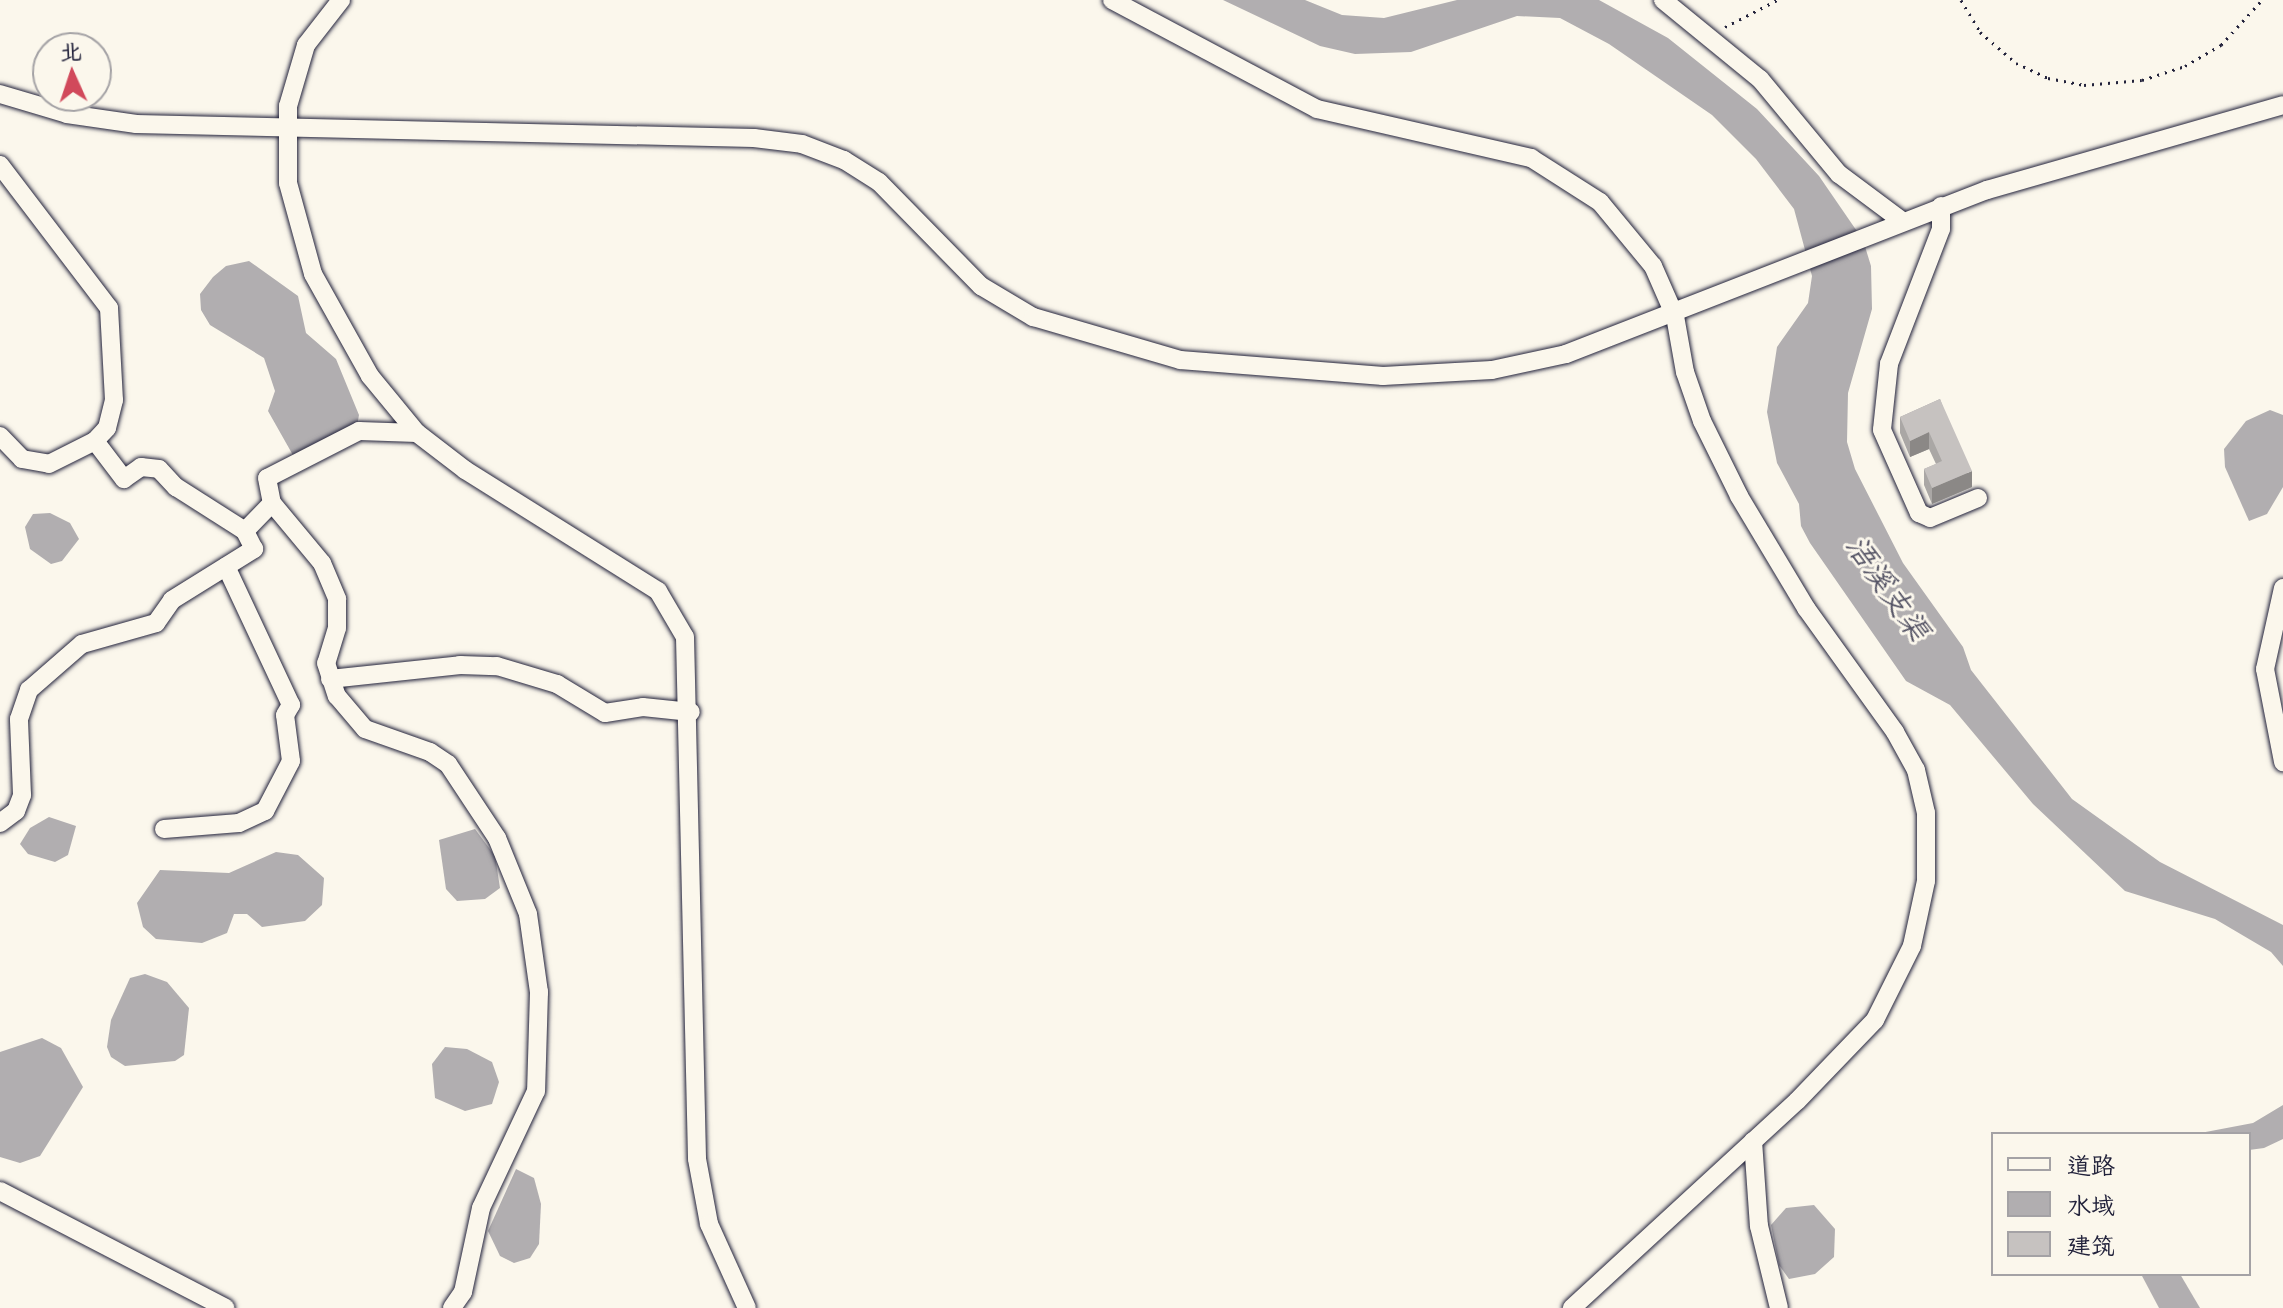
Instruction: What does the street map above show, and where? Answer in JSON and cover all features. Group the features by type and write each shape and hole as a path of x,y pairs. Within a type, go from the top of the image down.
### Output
{"street":[{"path":"341,0 297,65 288,128 293,211 313,274 370,376 417,433 465,470 658,591 687,645 691,712 697,1159 709,1224 747,1308"},
{"path":"1112,0 1317,109 1509,152 1552,168 1593,196 1653,266 1675,316 1685,372 1719,459 1806,608 1907,750 1926,813 1926,881 1912,946 1896,986 1875,1020 1753,1141 1572,1308"},
{"path":"1663,0 1760,79 1839,174 1899,223"},
{"path":"0,94 113,122 754,138 802,144 844,160 879,182 981,286 1014,309 1111,344 1180,360 1383,376 1454,374 1566,354 1675,316 1941,206 2283,105"},
{"path":"0,165 109,308 114,400 107,428 95,441 49,464 22,459 0,436"},
{"path":"1941,206 1941,229 1889,364 1882,430 1919,513 1930,518 1978,498"},
{"path":"417,433 359,431 267,478 272,503 322,563 337,599 337,628 326,663 330,679 365,729 430,752 448,764 497,838 528,914 539,992 536,1091 481,1208 463,1292 452,1308"},
{"path":"0,823 16,811 22,795 19,719 29,690 82,644 156,623 172,600 254,549 245,531 176,487 159,469 141,467 124,479 95,441"},
{"path":"245,531 272,503"},
{"path":"164,829 239,823 265,811 291,761 285,715 291,705 226,566"},
{"path":"2283,588 2265,669 2283,762"},
{"path":"330,679 460,665 497,666 557,684 605,713 643,707 691,712"},
{"path":"1753,1141 1759,1226 1779,1308"},
{"path":"0,1191 226,1308"}],"path":[{"path":"1707,36 1777,0"},
{"path":"1961,0 1980,32 2016,63 2048,78 2084,85 2142,80 2185,66 2221,45 2262,0"}],"water":[{"name":"浯溪支渠","path":"1223,0 1305,0 1342,15 1384,18 1457,0 1599,0 1668,38 1757,109 1819,176 1863,240 1871,266 1872,309 1848,393 1847,442 1855,469 1903,563 1963,647 1971,670 2072,799 2160,862 2283,925 2283,966 2271,952 2215,919 2125,891 2033,804 1950,705 1906,681 1810,543 1801,526 1799,504 1777,463 1767,412 1777,347 1808,303 1812,276 1794,209 1756,159 1712,115 1609,44 1560,18 1517,16 1411,52 1355,54 1320,46"},
{"path":"249,261 298,296 306,333 336,359 359,415 357,426 294,457 268,411 275,391 264,358 210,325 201,310 200,294 213,277 226,266"},
{"path":"2270,410 2283,415 2283,487 2267,514 2249,521 2225,467 2224,449 2246,421"},
{"path":"50,513 70,523 79,539 62,561 51,564 30,549 25,527 33,514"},
{"path":"49,817 76,826 68,855 55,862 28,854 20,844 30,828"},
{"path":"475,829 495,856 500,888 485,899 457,901 446,889 439,840"},
{"path":"276,852 298,855 324,878 322,905 305,921 262,927 247,914 234,914 227,933 202,943 156,939 143,927 137,903 160,870 229,873"},
{"path":"145,974 167,982 189,1008 184,1055 175,1061 125,1066 111,1057 107,1047 111,1020 130,978"},
{"path":"42,1038 61,1048 83,1087 40,1156 20,1163 0,1157 0,1052"},
{"path":"445,1047 467,1049 492,1062 499,1082 492,1104 465,1111 435,1098 432,1064"},
{"path":"2283,1105 2283,1139 2264,1148 2251,1150 2251,1132 2206,1132 2253,1123"},
{"path":"516,1169 534,1178 541,1204 539,1244 530,1258 514,1263 500,1256 488,1231"},
{"path":"1814,1205 1835,1229 1834,1257 1815,1274 1789,1279 1779,1265 1771,1225 1786,1208"},
{"path":"2142,1276 2181,1276 2200,1308 2159,1308"}],"building":[{"path":"1940,399 1972,471 1932,488 1924,469 1942,461 1929,432 1910,441 1900,417"}]}
